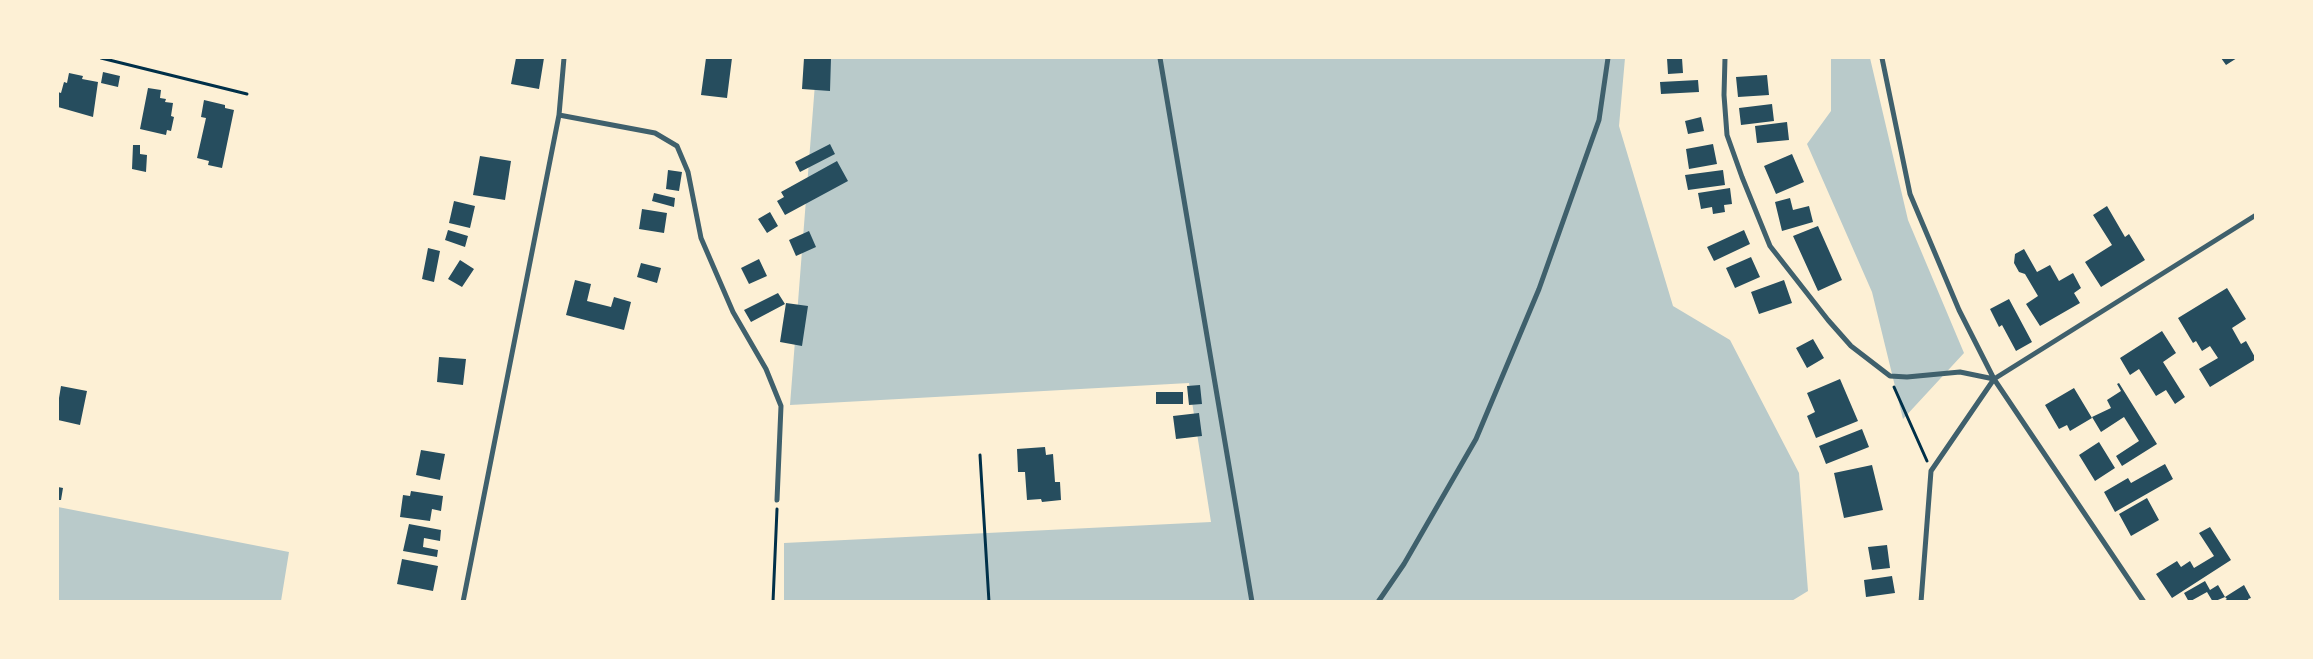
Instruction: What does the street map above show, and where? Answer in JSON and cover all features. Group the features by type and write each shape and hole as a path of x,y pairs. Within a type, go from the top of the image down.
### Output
{"street":[{"path":"463,602 559,115 564,58"},
{"path":"1160,58 1252,602"},
{"path":"1378,602 1404,564 1476,439 1539,290 1599,120 1608,58"},
{"path":"1725,58 1724,95 1728,135 1770,246 1851,346 1890,376 1960,372 1994,379"},
{"path":"1882,58 1910,194 1959,310 1994,379 2144,602"},
{"path":"559,115 655,132 677,146 688,172 701,238 733,312 766,369 781,406 777,500"},
{"path":"1921,602 1931,471 1994,379 2256,215"}],"path":[{"path":"102,58 247,94"},
{"path":"1890,376 1931,471"},
{"path":"980,455 989,602"},
{"path":"773,602 777,500"}],"shaded area":[{"path":"817,58 1625,58 1619,126 1673,306 1730,340 1799,473 1808,591 1790,602 784,602 784,543 1211,522 1189,383 790,405"},
{"path":"1831,58 1870,58 1908,220 1964,353 1903,419 1872,292 1807,144 1831,111"},
{"path":"58,507 289,552 281,601 58,601"}],"building":[{"path":"516,58 544,58 539,89 511,84"},
{"path":"706,58 732,58 727,98 701,95"},
{"path":"804,58 831,58 830,91 802,89"},
{"path":"1667,58 1682,58 1683,73 1668,74"},
{"path":"2221,58 2237,58 2226,65"},
{"path":"103,72 120,76 118,87 101,83"},
{"path":"69,73 83,76 82,79 98,82 93,117 58,107 58,92 61,93 64,82 67,83"},
{"path":"1767,75 1769,95 1738,97 1736,77"},
{"path":"1698,80 1699,92 1661,94 1660,82"},
{"path":"148,88 161,90 160,98 166,99 165,102 173,103 171,116 174,117 171,131 167,130 166,135 140,129"},
{"path":"204,100 225,105 225,108 234,110 222,168 208,165 209,161 197,158 206,118 201,117"},
{"path":"1772,104 1774,121 1741,125 1739,108"},
{"path":"1701,117 1704,131 1688,134 1685,121"},
{"path":"1787,122 1789,140 1757,143 1755,126"},
{"path":"830,144 835,154 800,172 795,162"},
{"path":"1713,144 1717,164 1689,169 1686,149"},
{"path":"133,145 140,145 140,154 147,155 146,172 132,169"},
{"path":"1792,154 1804,182 1776,194 1764,166"},
{"path":"480,156 511,161 505,200 473,195"},
{"path":"837,161 848,181 785,215 777,201 784,197 781,192"},
{"path":"668,170 682,172 679,191 666,189"},
{"path":"1723,170 1725,185 1688,190 1685,175"},
{"path":"1730,188 1732,204 1724,205 1725,212 1713,214 1712,207 1701,209 1698,193"},
{"path":"654,193 675,198 674,207 652,201"},
{"path":"1790,198 1793,210 1809,206 1813,222 1782,231 1775,202"},
{"path":"454,201 475,206 470,228 449,223"},
{"path":"2107,206 2125,237 2129,234 2145,260 2101,287 2085,262 2112,245 2093,215"},
{"path":"642,209 667,213 664,233 639,229"},
{"path":"770,212 778,226 767,233 758,219"},
{"path":"1818,226 1842,280 1818,291 1793,236"},
{"path":"448,230 468,236 465,247 445,240"},
{"path":"1744,230 1750,244 1714,261 1707,247"},
{"path":"809,231 816,247 796,256 789,240"},
{"path":"428,248 440,251 434,282 422,279"},
{"path":"2024,249 2037,272 2050,265 2059,281 2073,273 2081,288 2074,293 2080,303 2040,326 2026,304 2038,296 2025,274 2019,272 2014,263 2015,254"},
{"path":"1751,257 1760,277 1735,288 1726,268"},
{"path":"759,259 767,276 749,284 741,268"},
{"path":"460,260 474,269 462,287 448,279"},
{"path":"641,263 661,268 657,283 637,277"},
{"path":"575,280 591,284 587,301 611,307 614,297 631,302 624,330 566,315"},
{"path":"1784,280 1792,303 1759,314 1751,292"},
{"path":"2227,288 2246,319 2232,328 2241,344 2246,341 2256,359 2210,387 2199,369 2218,358 2210,346 2202,351 2196,341 2193,343 2178,318"},
{"path":"778,293 785,304 751,322 744,310"},
{"path":"2009,299 2032,342 2016,351 2002,325 1999,327 1990,309"},
{"path":"786,303 808,306 802,346 780,342"},
{"path":"2162,331 2176,353 2163,362 2185,397 2175,404 2166,390 2156,396 2139,369 2130,375 2120,358"},
{"path":"1813,339 1824,358 1807,368 1796,348"},
{"path":"439,357 466,359 463,385 437,382"},
{"path":"1840,379 1858,421 1816,438 1807,416 1815,412 1807,393"},
{"path":"2119,383 2157,444 2122,466 2116,456 2139,441 2124,417 2101,432 2092,417 2111,408 2107,400 2121,391 2117,384"},
{"path":"1200,385 1202,404 1189,405 1187,386"},
{"path":"61,386 87,391 80,425 58,420"},
{"path":"2074,388 2092,418 2070,431 2067,425 2059,429 2045,405"},
{"path":"1156,392 1183,392 1183,404 1156,404"},
{"path":"1199,413 1202,436 1176,439 1173,416"},
{"path":"1862,429 1869,447 1826,464 1819,446"},
{"path":"2099,442 2115,468 2095,481 2079,455"},
{"path":"1045,447 1046,455 1053,454 1055,482 1060,482 1061,500 1042,502 1041,499 1027,500 1025,472 1018,472 1017,449"},
{"path":"421,450 445,454 440,480 416,475"},
{"path":"2165,464 2173,479 2115,512 2104,492 2128,478 2131,483"},
{"path":"1872,465 1883,510 1844,518 1834,473"},
{"path":"58,487 63,488 61,500 58,500"},
{"path":"411,491 443,496 441,511 432,509 430,521 400,517 403,495 410,496"},
{"path":"2147,498 2159,520 2131,536 2119,514"},
{"path":"409,524 441,530 440,541 424,538 423,547 438,550 437,557 403,551"},
{"path":"2210,527 2231,560 2172,598 2156,574 2177,561 2181,567 2190,561 2194,568 2214,556 2199,533"},
{"path":"1887,545 1890,568 1872,570 1868,547"},
{"path":"402,559 438,566 433,591 397,584"},
{"path":"1892,576 1895,593 1866,597 1864,580"},
{"path":"2205,581 2210,590 2218,585 2225,597 2213,602 2207,592 2189,602 2184,593"},
{"path":"2244,585 2251,598 2248,599 2249,602 2222,602 2227,599 2225,597"}]}
